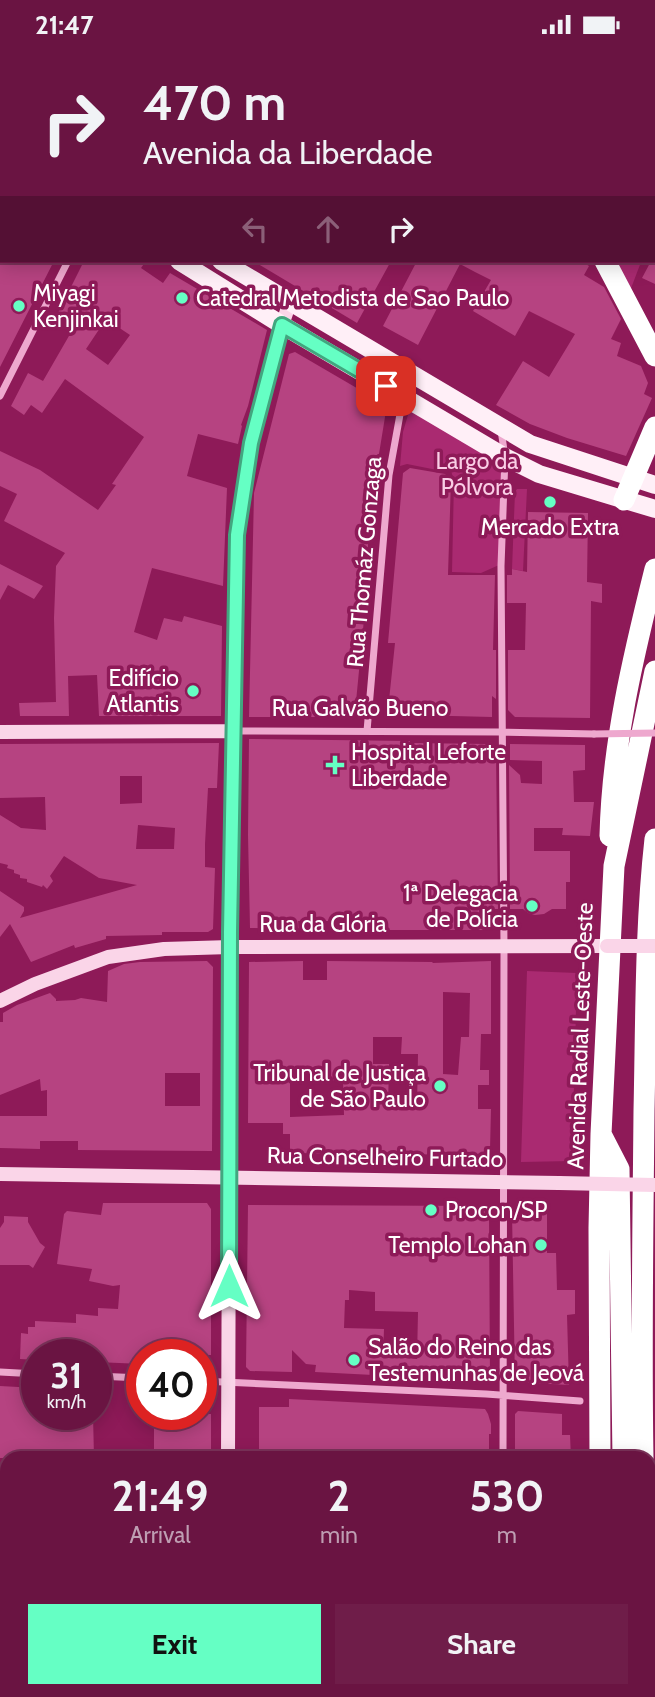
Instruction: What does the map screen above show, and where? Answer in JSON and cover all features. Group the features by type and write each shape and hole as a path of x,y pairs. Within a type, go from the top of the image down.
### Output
{"highway":[{"path":"606,263 655,356"},
{"path":"624,500 655,427"},
{"path":"614,866 610,836 611,805 620,731 635,650 655,569"},
{"name":"Avenida Radial Leste-Oeste","path":"599,1451 589,1404 614,866 655,671"},
{"path":"624,1451 643,1211 649,893 655,839"},
{"path":"601,1134 619,1169 631,1354 642,1451"},
{"path":"643,1211 655,1236"}],"main road":[{"path":"182,263 505,457 539,474 654,509"},
{"path":"225,263 530,444 655,485"}],"street":[{"path":"0,396 67,263"},
{"path":"228,1451 230,947 237,535 251,443 290,302"},
{"name":"Rua Thomáz Gonzaga","path":"368,731 389,475 401,409 408,399"},
{"path":"500,426 505,457 501,566 504,947 503,1451"},
{"name":"Rua Galvão Bueno","path":"0,732 655,733"},
{"name":"Rua da Glória","path":"0,1001 35,984 108,957 164,949 655,946"},
{"name":"Rua Conselheiro Furtado","path":"0,1174 655,1185"},
{"path":"0,1372 21,1373"},
{"path":"217,1382 502,1396 589,1404"}],"green space":[{"path":"612,263 641,263 630,291"},
{"name":"Largo da Pólvora","path":"410,408 500,460 502,473 499,565 481,573 452,572 454,481 450,467 447,467 447,472 407,464 400,466 403,432"},
{"path":"517,489 527,489 523,571 512,569"},
{"path":"527,971 577,973 572,1161 521,1162"}],"building":[{"path":"0,263 53,263 0,367"},
{"path":"83,263 145,263 141,268 163,283 170,273 267,330 238,444 198,434 187,476 227,488 223,586 152,568 134,632 157,640 164,618 182,622 184,616 222,626 221,716 99,716 97,675 68,676 69,716 20,716 19,703 56,702 56,566 65,553 4,521 17,494 0,486 0,451 40,470 98,510 144,437 65,379 42,413 31,405 24,415 11,406 28,373 43,381 77,322 58,313","holes":["106,319 130,335 108,365 86,349"]},
{"path":"256,263 390,263 357,323"},
{"path":"416,263 584,263 589,266 584,275 604,287 621,319 611,339 621,343 617,356 641,366 648,383 644,394 652,398 626,456 530,424 496,405 523,361 549,377 575,334 529,311 515,336 473,311 491,280 460,264 418,345 383,326"},
{"path":"650,263 655,264 655,284 642,278"},
{"path":"295,352 379,401 384,409 378,460 371,460 370,482 376,482 375,495 371,536 368,536 368,578 355,712 350,717 249,717 254,493 289,354"},
{"path":"410,468 445,474 451,480 448,575 495,575 493,650 496,650 496,699 492,696 492,717 412,715 412,710 388,710 395,643 388,643 403,473"},
{"path":"528,512 588,513 587,582 602,584 602,603 591,601 590,718 515,717 508,710 508,650 525,650 526,603 507,603 507,575 512,575 512,569 527,572"},
{"path":"0,564 43,586 34,599 8,585 0,600"},
{"path":"249,739 487,744 496,753 498,909 492,909 491,924 486,930 349,930 349,921 298,921 299,929 250,928"},
{"path":"219,743 217,788 208,788 205,844 205,867 215,868 213,929 208,932 106,936 106,939 75,948 74,945 31,962 10,924 0,937 0,891 24,907 20,918 137,885 99,878 64,856 50,876 53,881 47,889 43,885 42,887 27,882 27,879 20,878 14,870 7,868 8,865 0,863 0,815 21,828 46,830 45,797 0,798 0,744","holes":["120,776 142,776 142,803 120,804","138,825 175,828 174,849 136,849"]},
{"path":"510,744 585,745 585,770 573,771 574,802 594,802 590,836 562,835 563,828 534,828 534,851 570,851 570,882 566,882 566,909 552,909 535,915 523,909 510,909 509,765 520,775 521,783 542,784 542,761 510,760"},
{"path":"207,961 213,967 212,1151 78,1150 78,1141 40,1141 40,1149 0,1148 0,1116 47,1116 47,1090 41,1091 40,1079 0,1095 0,1022 3,1022 3,1013 50,993 56,1001 81,998 107,1002 108,971 124,964","holes":["165,1073 200,1073 200,1106 165,1106"]},
{"path":"303,961 303,980 327,980 327,961 491,961 491,1034 481,1034 480,1070 489,1070 489,1085 478,1085 478,1109 491,1109 490,1150 486,1155 290,1153 290,1134 283,1134 283,1123 248,1123 249,962","holes":["443,992 470,993 469,1037 461,1037 458,1075 443,1074","373,1037 402,1037 401,1054 418,1054 417,1108 388,1107 389,1064 373,1064","343,1080 344,1115 290,1117 290,1081"]},
{"path":"103,1203 207,1203 211,1209 211,1339 126,1339 126,1363 112,1363 112,1339 21,1339 20,1359 21,1333 28,1334 28,1327 35,1327 35,1321 76,1323 76,1314 98,1316 98,1308 118,1309 120,1285 89,1281 92,1269 57,1264 64,1214 67,1211 101,1215"},
{"path":"248,1205 485,1206 489,1211 490,1381 315,1372 316,1365 306,1364 292,1350 292,1372 250,1371 246,1367","holes":["349,1290 375,1292 375,1311 418,1312 417,1359 383,1356 384,1329 344,1328 345,1300 349,1300"]},
{"path":"518,1208 547,1208 547,1253 556,1253 557,1290 575,1290 575,1314 567,1315 569,1385 515,1382 512,1213"},
{"path":"4,1216 28,1217 28,1222 45,1247 33,1268 29,1265 0,1265 0,1228"},
{"path":"0,1386 21,1387 21,1430 93,1430 94,1451 0,1451"},
{"path":"289,1399 485,1409 491,1424 489,1451 259,1451 259,1407 289,1407"},
{"path":"518,1411 562,1414 562,1435 570,1435 571,1451 515,1451 515,1414"},
{"path":"154,1430 211,1430 211,1451 154,1451"}],"place":[{"name":"Catedral Metodista de Sao Paulo","path":"182,298"},
{"name":"Miyagi Kenjinkai","path":"19,306"},
{"name":"Mercado Extra","path":"550,502"},
{"name":"Edifício Atlantis","path":"193,691"},
{"name":"Hospital Leforte Liberdade","path":"335,765"},
{"name":"1ª Delegacia de Polícia","path":"532,906"},
{"name":"Tribunal de Justiça de São Paulo","path":"440,1086"},
{"name":"Procon/SP","path":"431,1210"},
{"name":"Templo Lohan","path":"541,1245"},
{"name":"Salão do Reino das Testemunhas de Jeová","path":"354,1360"}],"route":[{"path":"229,1286 230,932 237,535 251,443 282,325 386,386"}]}
